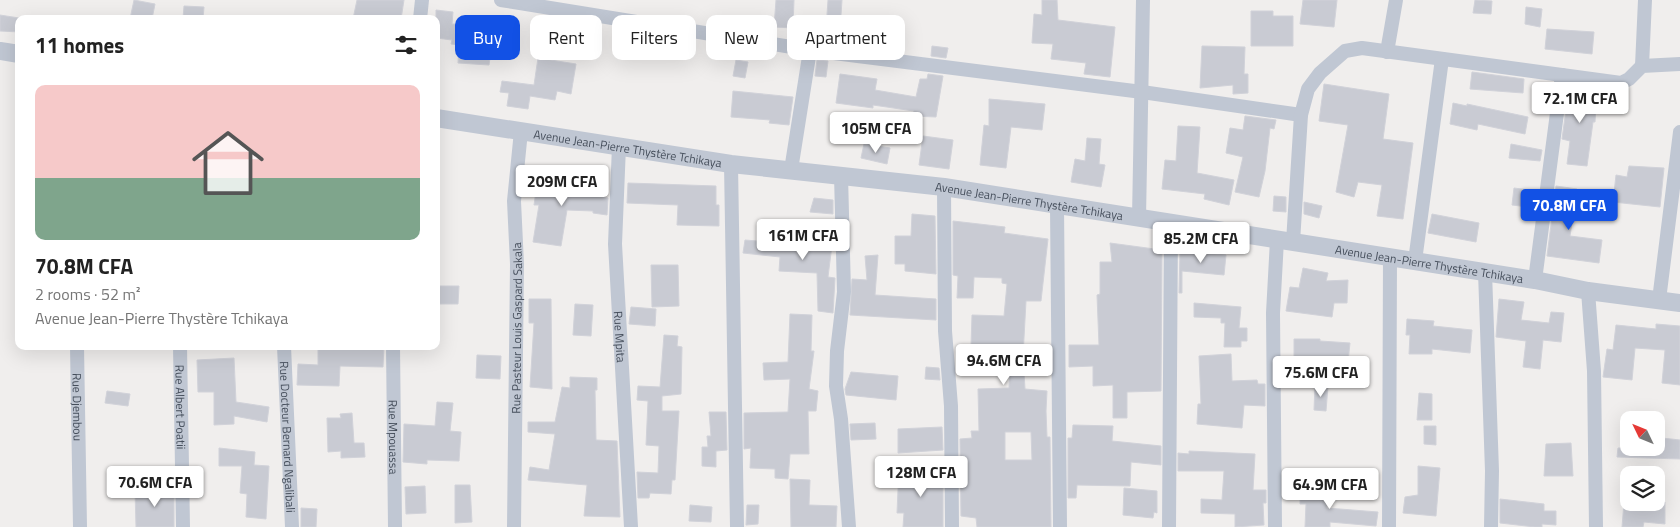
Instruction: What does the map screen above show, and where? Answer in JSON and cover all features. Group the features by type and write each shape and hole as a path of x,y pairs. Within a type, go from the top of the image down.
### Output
{"street":[{"path":"420,15 422,0"},
{"path":"501,0 787,46"},
{"path":"1139,218 1143,0"},
{"path":"1386,52 1396,0"},
{"path":"1642,66 1645,0"},
{"path":"1275,527 1273,313 1285,241 1301,115 1308,89 1320,73 1345,52 1362,48 1620,83 1629,79 1642,66 1680,64"},
{"path":"0,51 15,53"},
{"path":"1415,261 1442,59"},
{"path":"792,170 808,60"},
{"path":"889,60 1142,92 1301,115"},
{"path":"1536,280 1562,75"},
{"name":"Avenue Jean-Pierre Thystère Tchikaya","path":"440,119 730,164 944,187 1536,280 1588,291 1680,303"},
{"name":"Rue Pasteur Louis Gaspard Sakala","path":"514,527 517,264 514,201 521,131"},
{"path":"1659,300 1680,132"},
{"name":"Rue Mpita","path":"619,146 615,244 630,527"},
{"path":"730,164 737,527"},
{"path":"841,175 844,292 837,350 836,386 841,419 849,527"},
{"path":"944,187 945,331 950,406 952,527"},
{"path":"1057,206 1060,527"},
{"path":"1168,527 1171,223"},
{"path":"1389,527 1390,257"},
{"path":"1485,272 1492,471 1491,527"},
{"path":"1588,291 1594,371 1596,527"},
{"name":"Rue Djembou","path":"77,350 80,527"},
{"name":"Rue Albert Poatii","path":"180,350 183,527"},
{"name":"Rue Docteur Bernard Ngalibali","path":"284,350 292,527"},
{"name":"Rue Mpouassa","path":"393,350 395,527"}],"building":[{"path":"134,0 155,4 153,15 131,15"},
{"path":"357,0 404,0 402,15 354,15"},
{"path":"776,0 794,0 793,15 787,15 787,28 777,27 777,15 775,15"},
{"path":"828,0 842,0 841,15 827,15"},
{"path":"1042,0 1057,0 1058,20 1115,27 1110,77 1084,74 1086,63 1051,59 1053,44 1032,43 1034,14 1042,15"},
{"path":"1303,0 1337,0 1334,27 1300,24"},
{"path":"1475,0 1492,1 1491,14 1473,13"},
{"path":"184,6 204,7 203,15 183,15"},
{"path":"1526,7 1542,9 1540,27 1525,24"},
{"path":"436,10 453,12 452,24 455,24 455,44 451,44 452,40 440,38 440,15 436,15"},
{"path":"1251,11 1273,11 1273,16 1293,16 1293,46 1251,46"},
{"path":"0,15 15,17 15,32 0,31"},
{"path":"1547,29 1594,32 1592,54 1545,49"},
{"path":"932,46 948,48 946,58 931,56"},
{"path":"1202,46 1245,47 1244,74 1248,74 1248,93 1233,94 1233,85 1200,88"},
{"path":"458,60 490,60 489,65 458,63"},
{"path":"538,60 576,64 571,94 557,91 555,100 530,96 528,109 507,106 509,93 500,92 502,81 534,85"},
{"path":"736,60 748,62 745,78 733,76"},
{"path":"817,60 828,61 826,77 815,76"},
{"path":"1472,72 1524,79 1523,93 1470,89"},
{"path":"840,74 877,79 875,90 916,97 920,79 927,79 928,74 943,76 936,117 913,116 914,111 873,105 873,108 836,103"},
{"path":"1324,84 1389,94 1383,139 1413,143 1403,219 1377,216 1382,185 1358,182 1354,197 1336,192 1348,125 1319,121"},
{"path":"1577,86 1597,89 1595,122 1593,122 1587,166 1567,164 1570,141 1562,139 1568,95 1574,94"},
{"path":"733,91 793,97 789,125 769,123 770,120 731,117"},
{"path":"989,99 1045,104 1042,130 1011,127 1006,168 980,165 984,125 989,126"},
{"path":"1453,103 1467,106 1467,104 1528,117 1525,134 1478,124 1477,130 1450,124"},
{"path":"1245,116 1276,120 1274,129 1270,128 1265,171 1259,197 1235,192 1243,157 1226,153 1230,128 1243,130"},
{"path":"1178,126 1200,127 1197,173 1234,180 1229,205 1204,199 1205,194 1162,189 1165,160 1176,161"},
{"path":"923,136 953,140 949,169 919,165"},
{"path":"1087,138 1101,139 1099,164 1105,165 1101,187 1071,182 1075,159 1085,161"},
{"path":"864,144 890,148 887,164 861,158"},
{"path":"1511,144 1542,150 1540,161 1509,158"},
{"path":"1629,166 1664,168 1660,207 1613,202 1616,175 1627,177"},
{"path":"538,177 578,183 591,177 592,196 608,198 607,215 593,213 593,211 567,210 561,246 533,242 539,205 534,205"},
{"path":"628,183 716,186 716,205 719,205 719,226 677,225 678,205 627,203"},
{"path":"1556,186 1577,189 1570,236 1602,240 1599,263 1547,256"},
{"path":"1514,188 1538,191 1536,208 1512,205"},
{"path":"1274,196 1286,197 1286,212 1273,211"},
{"path":"814,198 833,200 833,214 810,212"},
{"path":"1304,202 1322,206 1319,218 1304,214"},
{"path":"912,214 935,216 936,274 905,271 905,264 895,264 895,236 911,236"},
{"path":"1432,214 1479,223 1476,242 1428,233"},
{"path":"953,221 1005,227 1004,233 1048,239 1041,301 1026,301 1023,356 1025,389 1047,391 1047,437 1050,437 1051,527 977,527 976,518 961,516 960,439 972,438 971,431 979,431 978,389 1009,388 1010,362 976,363 975,346 971,346 972,315 1004,316 1007,284 1002,283 1002,278 974,277 973,298 957,298 958,276 953,275","holes":["1005,432 1031,432 1032,460 1005,460"]},
{"path":"794,233 816,234 816,237 833,237 828,277 835,278 833,313 818,311 817,273 779,271 780,257 743,253 745,240 782,243 782,236 794,236"},
{"path":"1110,243 1162,250 1161,391 1127,392 1127,418 1113,418 1113,385 1093,386 1093,366 1069,367 1069,345 1099,345 1097,295 1100,294 1100,262 1112,262"},
{"path":"1180,251 1226,255 1224,275 1182,271 1182,293 1179,293"},
{"path":"878,255 875,295 936,299 936,320 850,315 852,279 867,280 865,256"},
{"path":"651,265 678,265 679,306 652,307"},
{"path":"1303,268 1328,273 1326,281 1348,280 1347,303 1334,303 1332,317 1286,311 1290,287 1299,288"},
{"path":"440,286 459,286 458,304 440,304"},
{"path":"529,299 551,299 552,389 530,387 534,323 529,323"},
{"path":"1499,299 1524,302 1521,320 1549,323 1551,312 1564,313 1561,342 1543,340 1540,369 1523,367 1526,341 1496,337"},
{"path":"1194,303 1241,307 1239,328 1247,328 1247,341 1241,341 1241,347 1224,347 1225,323 1221,323 1221,318 1194,317"},
{"path":"575,304 593,305 591,336 573,335"},
{"path":"631,307 656,309 655,326 629,324"},
{"path":"790,314 812,315 811,351 814,351 809,389 818,391 816,411 808,411 809,454 790,454 788,479 775,478 775,469 750,468 751,448 744,449 744,413 788,412 790,379 764,380 763,363 788,362"},
{"path":"1407,319 1434,321 1433,326 1472,330 1470,353 1432,349 1432,354 1409,354 1410,335 1406,335"},
{"path":"1656,324 1680,326 1680,385 1662,383 1665,350 1635,348 1632,380 1603,377 1607,349 1613,350 1616,325 1656,329"},
{"path":"664,335 678,336 677,346 682,347 681,394 662,396 662,411 679,411 675,480 672,480 671,494 650,493 649,498 638,498 637,472 658,473 659,446 646,445 648,401 637,400 638,386 660,387"},
{"path":"1294,339 1320,339 1320,341 1350,343 1348,362 1314,360 1314,376 1294,375"},
{"path":"318,350 384,350 383,367 340,366 339,386 297,385 298,364 318,365"},
{"path":"1231,354 1232,381 1257,380 1258,384 1265,384 1265,406 1244,405 1242,428 1197,424 1198,404 1201,404 1199,356"},
{"path":"477,355 501,356 500,379 476,378"},
{"path":"234,358 236,402 269,407 267,422 234,416 234,424 214,425 214,392 198,392 197,360"},
{"path":"926,367 939,368 940,380 925,379"},
{"path":"851,372 898,376 896,400 846,395 845,389"},
{"path":"570,377 597,378 597,390 595,390 596,440 617,441 620,517 584,516 587,485 528,480 530,467 549,470 555,434 528,432 528,422 555,422 562,387 570,388"},
{"path":"1315,385 1328,386 1326,411 1314,410"},
{"path":"107,391 130,394 128,406 105,403"},
{"path":"1419,393 1432,394 1432,420 1417,420"},
{"path":"437,402 453,403 450,431 461,432 459,461 427,460 427,464 403,462 404,424 435,426"},
{"path":"709,412 726,412 727,450 716,451 716,467 702,466 702,447 708,447 707,436 711,436"},
{"path":"352,413 354,443 364,443 365,457 341,458 341,451 328,452 327,418 341,418 340,414"},
{"path":"875,423 876,439 851,440 850,424"},
{"path":"1073,425 1113,426 1112,441 1161,446 1161,465 1131,462 1130,486 1077,485 1076,498 1068,498 1068,438 1072,438"},
{"path":"1424,426 1436,426 1436,445 1424,444"},
{"path":"942,427 943,450 898,453 898,429"},
{"path":"1665,438 1680,440 1680,459 1617,457 1618,448 1620,448 1620,456 1665,456"},
{"path":"1571,443 1573,476 1544,476 1546,444"},
{"path":"219,448 255,452 254,465 269,466 266,519 246,517 247,494 240,493 242,466 219,466"},
{"path":"1189,451 1255,454 1253,490 1266,490 1266,503 1263,503 1264,525 1235,527 1235,514 1201,513 1201,499 1222,500 1224,471 1178,471 1178,453 1189,454"},
{"path":"1418,466 1440,468 1436,516 1403,513 1405,497 1418,495"},
{"path":"899,467 943,473 943,527 903,527 904,513 897,513"},
{"path":"790,479 810,480 809,505 837,506 836,527 791,527"},
{"path":"1326,484 1327,508 1378,512 1376,526 1330,522 1330,527 1305,527 1306,504 1300,504 1300,485"},
{"path":"455,485 470,485 472,522 455,523"},
{"path":"425,486 426,513 406,514 405,487"},
{"path":"1124,488 1157,491 1157,513 1154,512 1153,518 1123,515"},
{"path":"135,490 174,490 174,527 136,527"},
{"path":"1500,499 1544,504 1544,511 1556,511 1556,525 1542,524 1542,527 1535,527 1500,523"},
{"path":"690,505 712,507 711,522 689,521"},
{"path":"747,505 759,505 758,524 746,525"},
{"path":"301,508 317,509 316,527 301,527"},
{"path":"1623,511 1665,511 1665,524 1644,522 1643,527 1622,527"}]}
